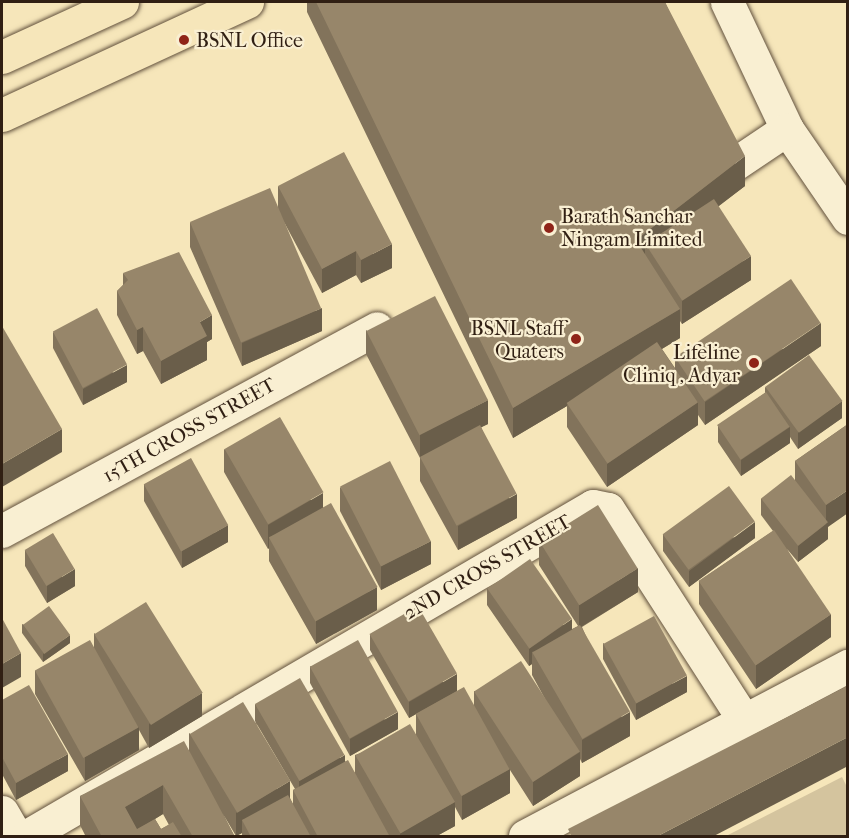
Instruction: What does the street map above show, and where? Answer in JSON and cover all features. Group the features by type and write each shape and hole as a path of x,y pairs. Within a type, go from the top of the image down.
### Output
{"main road":[{"path":"2,57 117,2"},
{"path":"2,115 247,2"}],"street":[{"path":"727,2 787,129 848,218"},
{"path":"682,199 787,129"},
{"name":"15TH CROSS STREET","path":"2,531 377,328"},
{"name":"2ND CROSS STREET","path":"27,837 593,506 608,509 744,720"},
{"path":"539,833 744,720 848,666"},
{"path":"2,812 16,837"}],"shaded area":[{"path":"842,777 847,787 847,836 726,836"}],"building":[{"name":"Barath Sanchar Ningam Limited","path":"316,2 665,2 745,156 636,240 680,309 513,408"},
{"path":"344,152 392,244 361,260 356,251 322,269 278,186"},
{"path":"270,188 321,309 241,343 190,222"},
{"path":"714,199 751,256 682,301 645,244"},
{"path":"179,252 212,315 200,322 207,336 161,361 143,327 137,330 117,291 128,280 123,273"},
{"path":"791,279 821,323 705,401 675,357"},
{"path":"435,296 488,400 420,435 366,331"},
{"path":"97,308 127,365 83,388 53,331"},
{"path":"2,326 62,429 2,464"},
{"path":"657,342 698,403 607,463 567,403"},
{"path":"809,355 843,401 799,433 765,387"},
{"path":"766,392 789,427 741,460 717,425"},
{"path":"280,417 324,492 268,524 225,449"},
{"path":"848,424 848,490 826,505 795,461"},
{"path":"480,425 517,494 457,526 420,457"},
{"path":"191,458 228,525 181,552 144,484"},
{"path":"390,461 431,541 381,567 340,486"},
{"path":"791,475 828,522 798,546 761,498"},
{"path":"729,486 755,522 689,570 663,534"},
{"path":"331,503 378,587 315,621 269,537"},
{"path":"598,505 638,569 579,605 539,542"},
{"path":"774,530 831,615 756,665 699,581"},
{"path":"53,533 75,569 46,586 25,550"},
{"path":"530,559 572,619 529,649 487,589"},
{"path":"146,602 203,693 151,725 94,634"},
{"path":"49,606 70,635 44,654 23,625"},
{"path":"418,606 457,674 409,702 370,634"},
{"path":"654,616 687,675 636,704 603,644"},
{"path":"2,618 21,653 2,664"},
{"path":"580,625 630,712 582,739 532,652"},
{"path":"90,640 138,727 83,758 35,671"},
{"path":"358,640 398,712 350,738 310,667"},
{"path":"521,661 580,752 533,782 474,691"},
{"path":"300,678 345,755 299,781 255,704"},
{"path":"29,685 68,754 16,783 2,757 2,700"},
{"path":"848,686 848,737 656,837 572,837 568,829"},
{"path":"464,687 510,769 461,796 416,714"},
{"path":"243,702 290,781 237,813 190,734"},
{"path":"410,724 455,802 400,833 355,756"},
{"path":"184,741 235,837 193,837 163,785 125,807 137,829 155,819 161,829 173,822 182,837 102,837 80,796"},
{"path":"348,760 390,837 318,837 293,790"},
{"path":"288,795 311,837 251,837 242,820"}],"place":[{"name":"BSNL Office","path":"184,40"},
{"name":"Barath Sanchar Ningam Limited","path":"549,228"},
{"name":"BSNL Staff Quaters","path":"576,339"},
{"name":"Lifeline Cliniq , Adyar","path":"754,363"}]}
